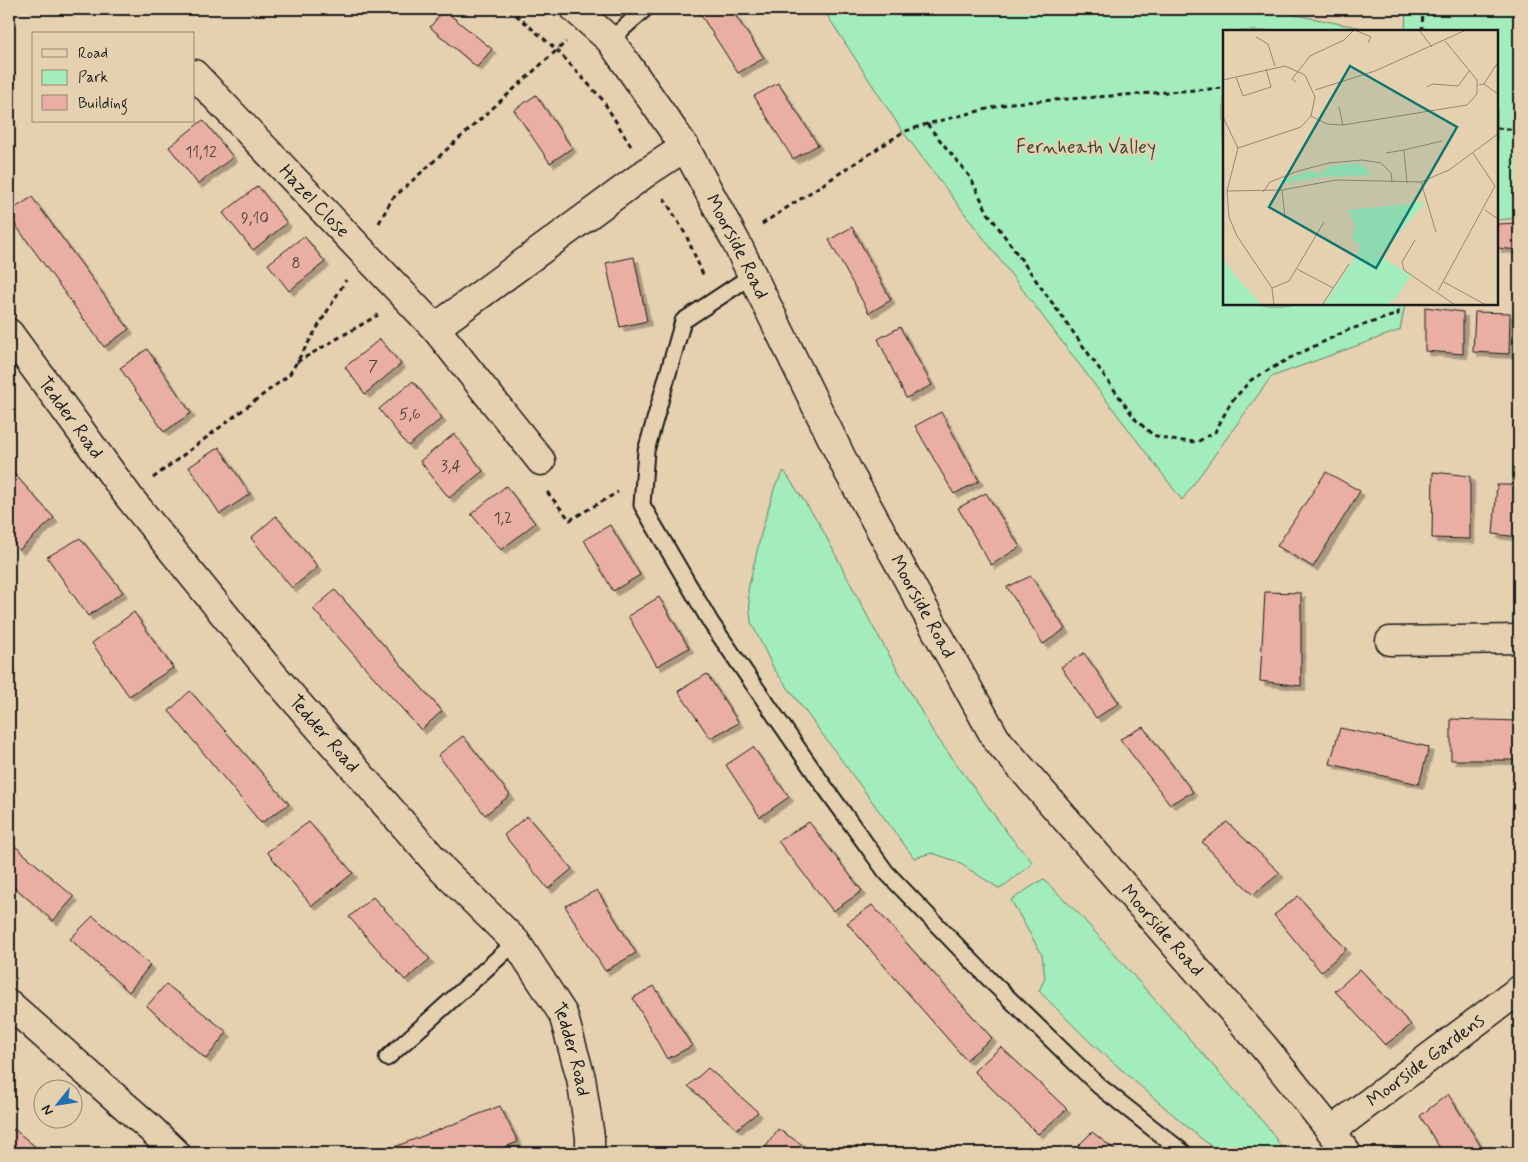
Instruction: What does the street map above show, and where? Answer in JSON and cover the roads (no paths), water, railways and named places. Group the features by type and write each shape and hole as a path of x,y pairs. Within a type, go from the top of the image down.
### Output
{"street":[{"name":"Moorside Road","path":"575,9 610,40 684,147 736,242 848,471 996,739 1264,1047 1347,1153"},
{"name":"Hazel Close","path":"195,75 435,328 541,461"},
{"path":"435,328 647,172 684,147"},
{"name":"Tedder Road","path":"9,333 129,497 274,676 443,870 516,942 563,1014 581,1078 590,1137 590,1153"},
{"path":"1390,641 1519,639"},
{"name":"Moorside Gardens","path":"1331,1131 1519,990"},
{"path":"9,1004 176,1153"}],"lane":[{"path":"610,40 645,9"},
{"path":"751,276 684,321 646,451 642,505 711,623 886,872 992,982 1099,1086 1184,1153"},
{"path":"387,1058 516,942"}],"park label":[{"name":"Fernheath Valley","path":"1086,147"}]}
